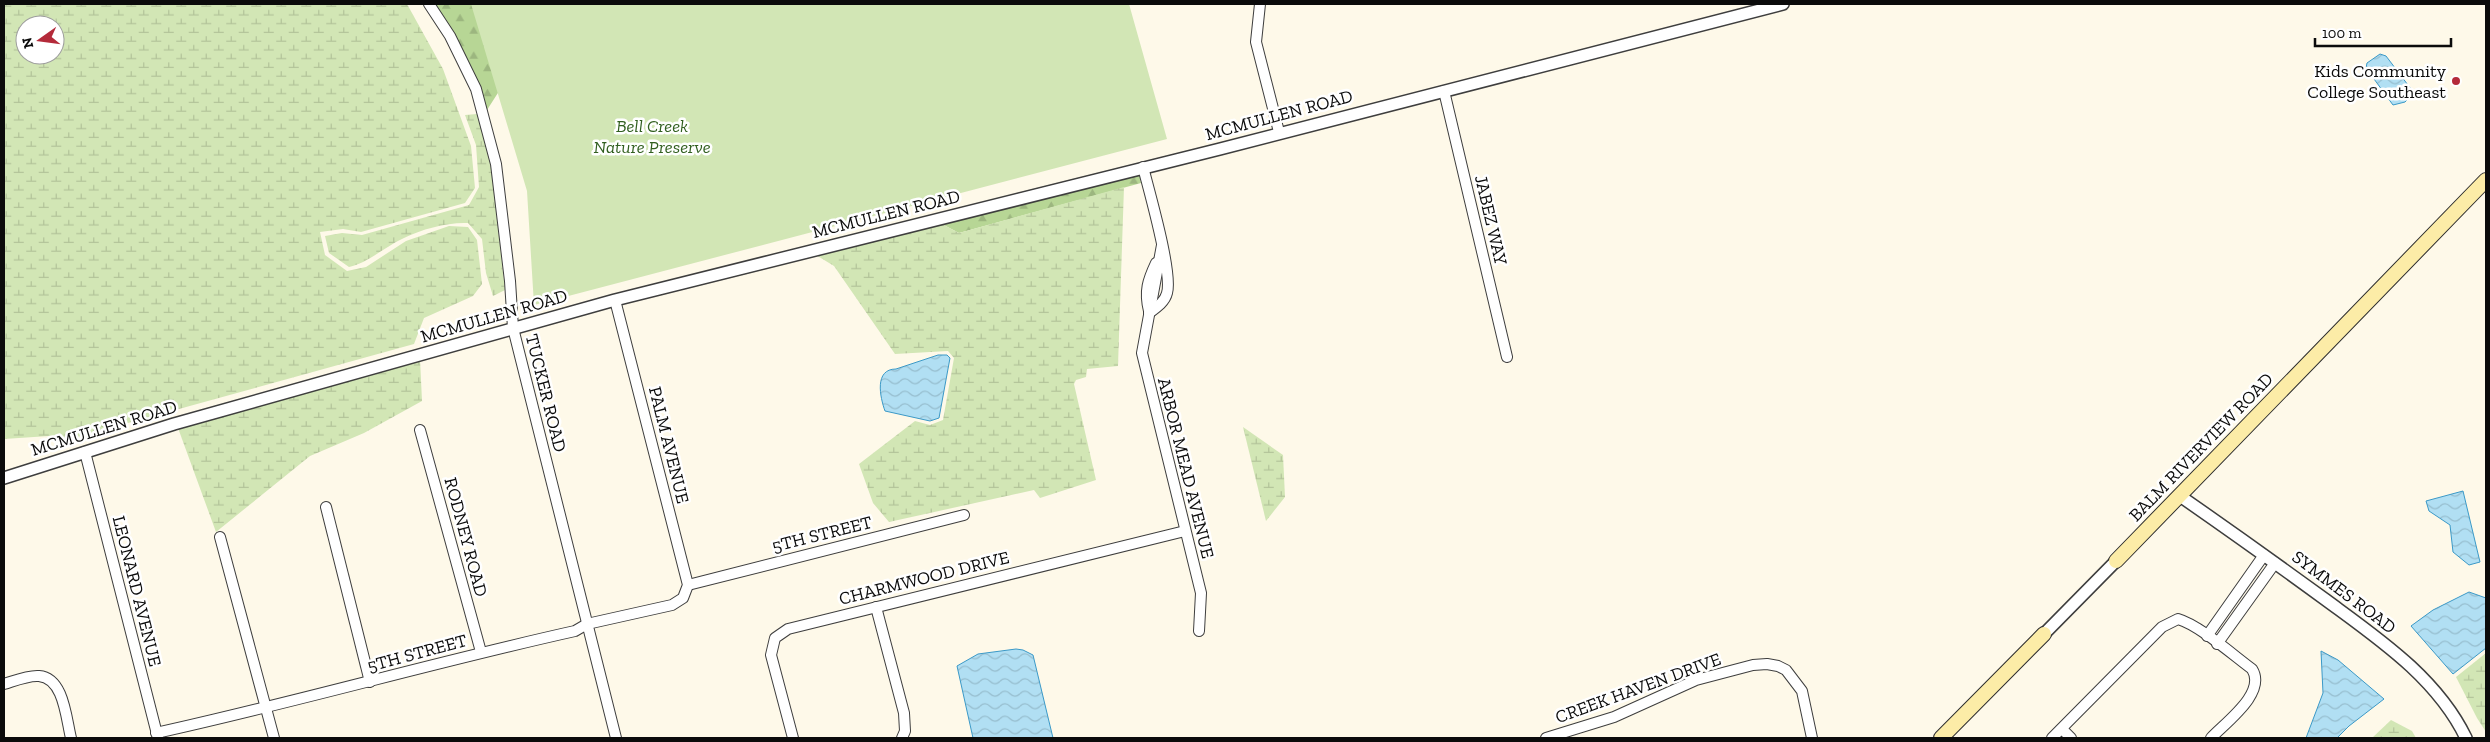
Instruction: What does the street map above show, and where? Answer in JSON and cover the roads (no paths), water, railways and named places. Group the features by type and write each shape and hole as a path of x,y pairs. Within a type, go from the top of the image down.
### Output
{"main road":[{"name":"BALM RIVERVIEW ROAD","path":"2116,561 2486,180"},
{"name":"BALM RIVERVIEW ROAD","path":"1941,738 2044,634"}],"street":[{"name":"TUCKER ROAD","path":"429,4 450,36 476,89 496,164 513,328 616,738"},
{"path":"1260,4 1256,42 1280,132"},
{"name":"MCMULLEN ROAD","path":"4,478 174,424 615,300 1783,4"},
{"name":"JABEZ WAY","path":"1444,91 1507,357"},
{"path":"1143,167 1162,245 1168,279 1167,294 1162,302 1149,313"},
{"name":"ARBOR MEAD AVENUE","path":"1162,245 1148,281 1145,296 1149,313 1142,345 1143,363 1201,593 1198,631"},
{"name":"PALM AVENUE","path":"615,300 688,585"},
{"name":"RODNEY ROAD","path":"420,430 481,652"},
{"name":"LEONARD AVENUE","path":"85,452 157,736"},
{"name":"SYMMES ROAD","path":"2180,496 2394,651 2424,679 2466,738"},
{"path":"326,508 370,682"},
{"name":"5TH STREET","path":"157,736 481,652 575,631 587,624 672,605 683,598 688,585 964,515"},
{"name":"CHARMWOOD DRIVE","path":"793,738 772,655 772,646 775,638 788,629 1185,531"},
{"path":"220,537 274,738"},
{"path":"2207,636 2264,555"},
{"name":"BALM RIVERVIEW ROAD","path":"2044,634 2116,561"},
{"path":"2217,644 2275,563"},
{"path":"876,607 904,713 905,731 902,738"},
{"path":"2052,738 2162,627 2178,619 2186,621 2207,636 2252,669 2256,675 2257,685 2252,695 2211,738"},
{"name":"CREEK HAVEN DRIVE","path":"1546,738 1614,717 1696,680 1753,665 1767,664 1786,670 1802,692 1812,738"},
{"path":"4,684 36,676 47,677 57,686 70,738"},
{"path":"2062,729 2072,738"}],"water":[{"path":"2380,54 2386,56 2411,89 2411,96 2405,102 2393,105 2366,68 2367,63"},
{"path":"938,355 947,355 950,358 939,418 930,421 885,411 880,392 880,385 884,374 889,370"},
{"path":"2463,491 2480,562 2469,565 2453,552 2450,525 2429,511 2426,501"},
{"path":"2469,592 2486,598 2486,648 2453,674 2411,626 2433,610"},
{"path":"1016,649 1033,655 1053,738 973,738 957,666 978,654"},
{"path":"2321,651 2338,660 2384,699 2349,726 2337,738 2306,738 2323,693"}],"place":[{"name":"Kids Community College Southeast","path":"2456,81"}],"park label":[{"name":"Bell Creek Nature Preserve","path":"652,136"}]}
